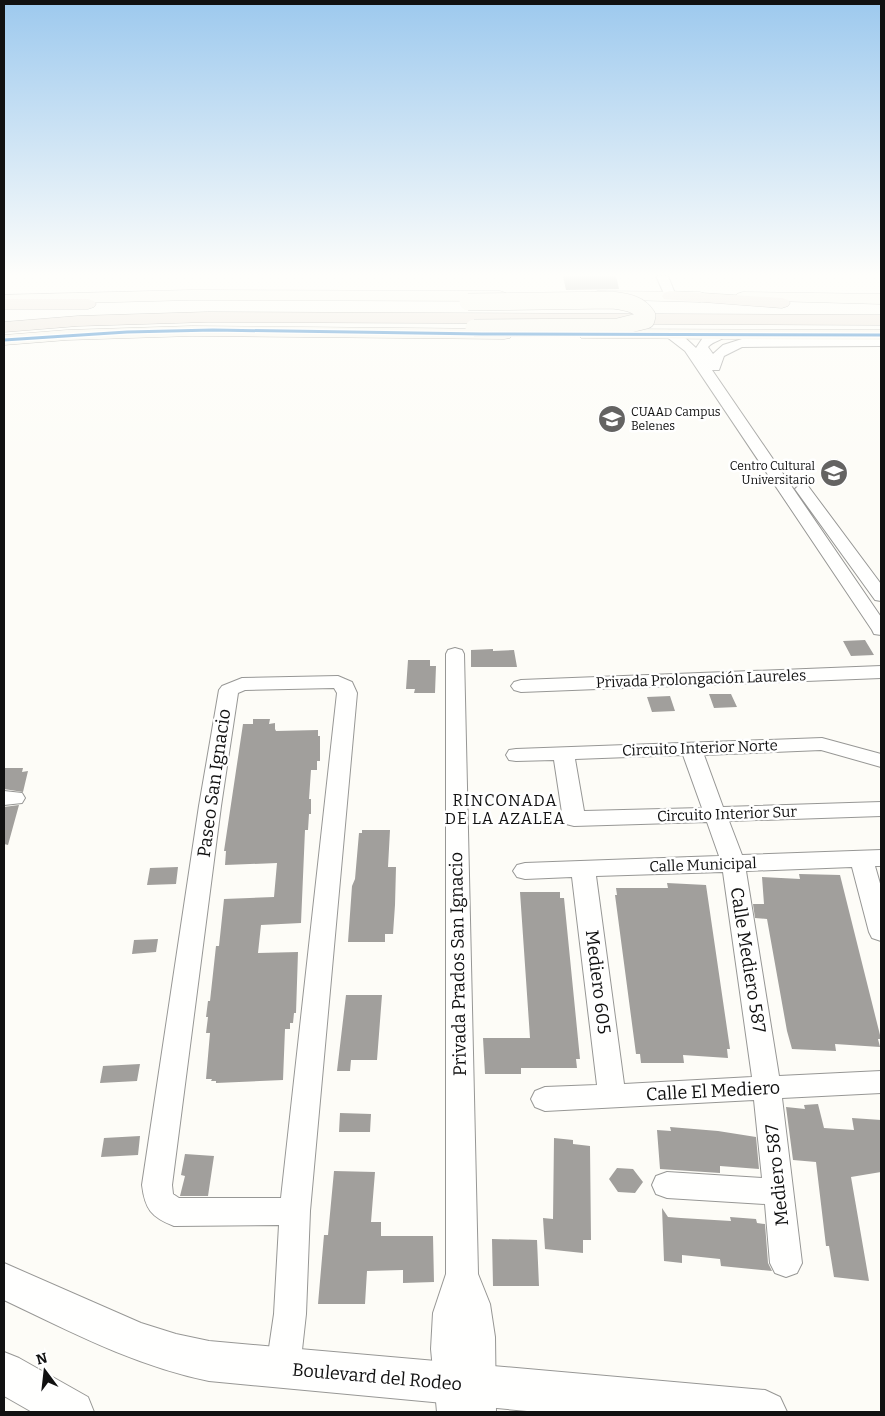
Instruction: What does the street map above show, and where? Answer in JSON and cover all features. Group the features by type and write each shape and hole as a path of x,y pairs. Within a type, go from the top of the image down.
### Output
{"street":[{"path":"683,342 714,367 801,497 881,630"},
{"path":"699,354 704,342"},
{"path":"714,367 715,359 721,352 742,343 831,342"},
{"path":"699,354 801,497 881,596"},
{"name":"Privada Prados San Ignacio","path":"455,654 462,1274 474,1304 480,1345 466,1398"},
{"name":"Privada Prolongación Laureles","path":"521,686 881,672"},
{"name":"Paseo San Ignacio","path":"283,1368 290,1314 295,1211 347,693 345,686 338,682 242,684 229,690 210,806 157,1185 159,1201 174,1212 295,1211"},
{"name":"Circuito Interior Norte","path":"516,755 822,744 881,761"},
{"name":"Calle Mediero 587","path":"691,749 733,863 767,1088"},
{"name":"Circuito Interior Sur","path":"563,754 574,819 881,809"},
{"path":"872,858 881,932"},
{"name":"Calle Municipal","path":"525,871 872,858"},
{"name":"Mediero 605","path":"583,869 612,1096"},
{"name":"Calle El Mediero","path":"544,1100 881,1082"},
{"name":"Mediero 587","path":"767,1088 786,1263"},
{"path":"667,1185 778,1192"},
{"name":"Boulevard del Rodeo","path":"4,1282 136,1341 176,1354 209,1361 283,1368 466,1398 765,1412"},
{"path":"4,1373 73,1412"}],"building":[{"path":"865,640 874,655 851,656 843,641"},
{"path":"493,649 493,651 514,650 517,667 471,667 471,650"},
{"path":"408,660 430,660 430,666 436,666 435,693 414,693 415,689 406,689"},
{"path":"709,694 731,694 737,707 714,708"},
{"path":"670,696 675,711 652,712 647,697"},
{"path":"253,719 270,719 269,724 275,723 276,731 318,730 318,736 320,736 320,761 317,761 317,770 311,770 309,799 311,799 311,814 309,814 308,830 305,830 301,923 261,925 258,953 298,952 296,1013 294,1013 293,1023 290,1023 290,1029 285,1029 283,1080 216,1083 216,1081 211,1081 212,1079 206,1079 210,1033 206,1033 208,1017 206,1017 208,1001 210,1001 216,946 219,946 224,899 274,897 277,863 225,865 226,851 224,851 243,724 253,724"},
{"path":"4,768 23,768 22,772 28,771 23,792 4,789"},
{"path":"19,805 8,845 4,844 4,807"},
{"path":"362,830 390,830 388,867 396,867 395,905 393,934 385,934 385,942 348,942 352,886 355,879 359,833 362,833"},
{"path":"178,867 176,884 147,885 150,868"},
{"path":"799,874 840,875 881,1039 878,1039 880,1047 835,1044 836,1051 792,1049 787,1031 767,919 755,918 753,904 764,904 762,877 800,879"},
{"path":"667,883 706,885 730,1049 727,1049 728,1058 683,1055 684,1063 641,1063 640,1054 636,1054 615,895 617,895 616,888 668,888"},
{"path":"520,892 560,892 560,898 564,898 580,1059 576,1059 577,1068 521,1068 521,1074 485,1074 483,1038 530,1038"},
{"path":"158,939 156,952 132,954 134,940"},
{"path":"346,995 382,995 377,1060 351,1060 350,1071 337,1071"},
{"path":"140,1064 137,1081 100,1083 103,1066"},
{"path":"818,1104 824,1128 854,1130 852,1118 881,1120 881,1172 851,1177 869,1281 834,1277 829,1246 826,1246 816,1162 793,1160 786,1107 805,1109 804,1105"},
{"path":"340,1113 371,1114 370,1132 339,1132"},
{"path":"670,1127 718,1131 756,1137 759,1169 720,1166 720,1173 660,1169 657,1130 671,1131"},
{"path":"140,1136 138,1155 101,1157 104,1138"},
{"path":"554,1138 573,1140 573,1144 590,1146 591,1240 583,1240 583,1253 545,1249 543,1218 553,1219"},
{"path":"185,1154 214,1156 208,1196 180,1196 185,1176 181,1175"},
{"path":"617,1168 633,1169 643,1182 635,1193 618,1192 609,1179"},
{"path":"334,1171 375,1172 371,1222 381,1222 381,1236 433,1236 434,1282 403,1283 403,1270 367,1271 365,1304 318,1304 324,1235 328,1235"},
{"path":"662,1208 668,1217 731,1221 730,1217 756,1219 757,1223 765,1224 768,1263 772,1271 721,1266 720,1259 682,1255 682,1263 664,1261"},
{"path":"492,1239 537,1240 539,1286 493,1286"}],"place":[{"name":"CUAAD Campus Belenes","path":"612,419"},
{"name":"Centro Cultural Universitario","path":"834,473"}],"district":[{"name":"RINCONADA DE LA AZALEA","path":"505,809"}]}
